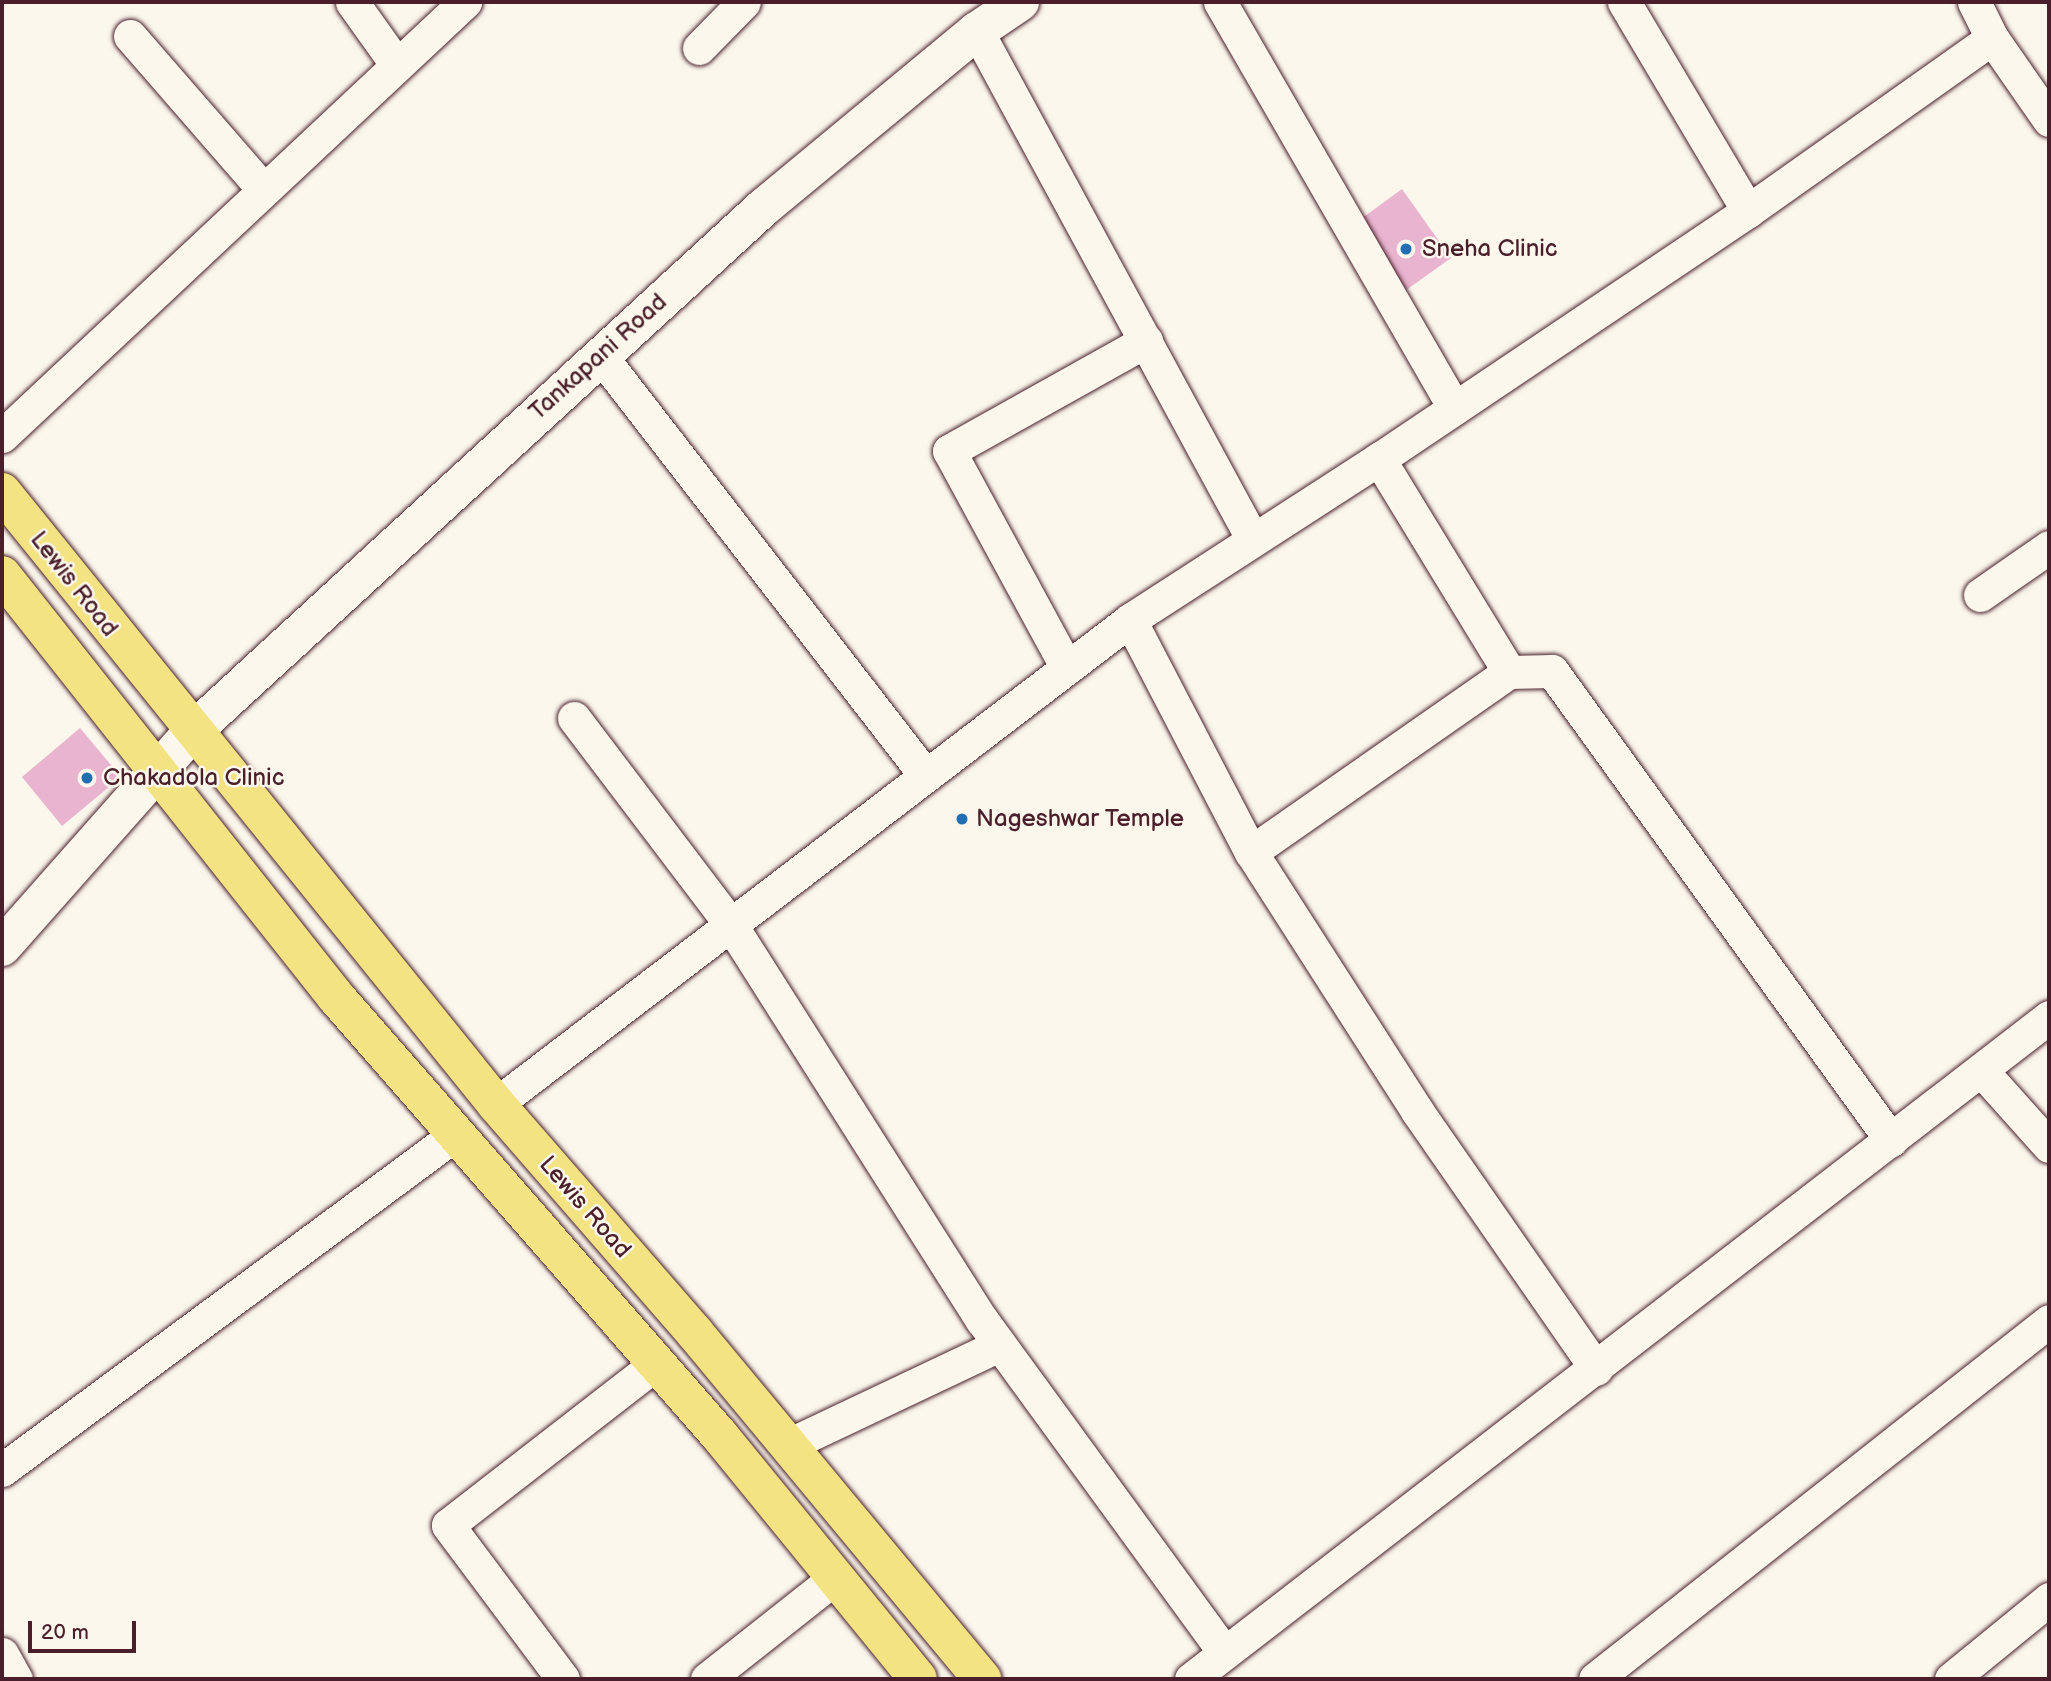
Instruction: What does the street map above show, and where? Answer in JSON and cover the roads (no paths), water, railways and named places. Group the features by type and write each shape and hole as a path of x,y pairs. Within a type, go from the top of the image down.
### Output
{"main road":[{"name":"Tankapani Road","path":"2,947 192,732 764,207 977,31 1020,2"},
{"name":"Lewis Road","path":"2,492 192,732 496,1104 788,1445 982,1679"},
{"name":"Lewis Road","path":"2,575 336,997 657,1363 918,1679"}],"street":[{"path":"352,2 397,65"},
{"path":"2,436 465,2"},
{"path":"699,48 744,2"},
{"path":"1220,2 1454,408"},
{"path":"1624,2 1748,211"},
{"path":"1974,2 1992,38 2049,120"},
{"path":"977,31 1254,540"},
{"path":"130,36 264,190"},
{"path":"496,1104 1130,620 1379,460 1748,211 1992,38"},
{"path":"1067,668 950,451 1146,341"},
{"path":"600,355 926,776"},
{"path":"1379,460 1510,672"},
{"path":"1980,595 2049,547"},
{"path":"1130,620 1251,852 1417,1111 1596,1369"},
{"path":"1251,852 1510,672 1552,671 1891,1140"},
{"path":"574,718 731,925 894,1187 1000,1345 1224,1652"},
{"path":"1191,1679 2049,1017"},
{"path":"1981,1070 2049,1146"},
{"path":"2,1470 456,1134"},
{"path":"1595,1679 2049,1321"},
{"path":"788,1445 1000,1345"},
{"path":"563,1679 447,1525 657,1363"},
{"path":"707,1679 835,1578"},
{"path":"1951,1679 2049,1599"},
{"path":"2,1654 16,1679"}],"place":[{"name":"Sneha Clinic","path":"1406,249"},
{"name":"Chakadola Clinic","path":"87,778"},
{"name":"Nageshwar Temple","path":"962,819"}]}
